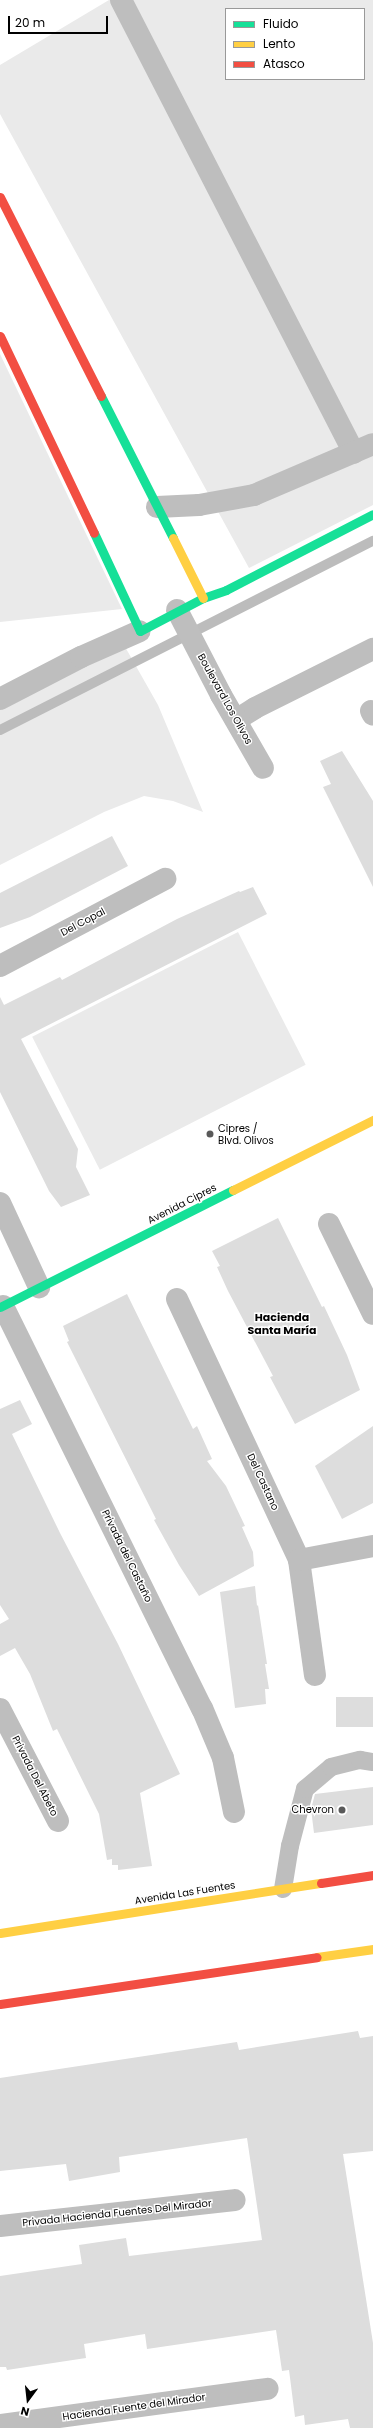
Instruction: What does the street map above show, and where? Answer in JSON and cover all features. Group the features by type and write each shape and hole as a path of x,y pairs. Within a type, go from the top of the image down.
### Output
{"street":[{"path":"121,0 363,448 254,495 199,505 156,507"},
{"path":"0,197 203,598"},
{"path":"0,336 140,631"},
{"path":"0,699 81,657 140,631 182,620 203,598 226,590 373,514"},
{"name":"Boulevard Los Olivos","path":"182,620 221,695 263,768"},
{"path":"236,720 255,708 373,649"},
{"name":"Del Copal","path":"0,966 165,879"},
{"name":"Avenida Cipres","path":"2,1307 39,1287 373,1120"},
{"path":"0,1203 39,1287"},
{"path":"329,1224 373,1314"},
{"name":"Del Castano","path":"177,1299 299,1560 315,1675"},
{"name":"Privada del Castaño","path":"2,1307 202,1708 223,1758 234,1812"},
{"path":"299,1560 373,1546"},
{"name":"Privada Del Abeto","path":"0,1709 58,1821"},
{"name":"Avenida Las Fuentes","path":"0,1932 373,1875"},
{"path":"0,2004 373,1949"},
{"name":"Privada Hacienda Fuentes Del Mirador","path":"0,2226 235,2200"},
{"name":"Hacienda Fuente del Mirador","path":"0,2425 268,2389"}],"lane":[{"path":"283,1889 290,1846 305,1789 331,1767 360,1760 373,1762"}],"shaded area":[{"path":"109,0 373,0 373,505 249,568 0,114 0,65"},
{"path":"0,354 122,609 0,622"},
{"path":"124,645 158,705 203,812 173,801 144,796 104,812 0,865 0,710"},
{"path":"238,932 306,1065 100,1170 32,1037"}],"building":[{"path":"342,751 373,801 373,887 323,787 331,784 320,761"},
{"path":"112,836 128,866 30,917 0,928 0,893"},
{"path":"253,887 267,914 21,1039 78,1149 76,1167 90,1195 61,1207 49,1191 0,1092 0,997 4,1005 60,977 62,980 177,919 239,891 240,892"},
{"path":"278,1218 322,1307 324,1306 347,1355 360,1390 295,1424 270,1377 273,1376 228,1291 217,1267 220,1266 212,1251"},
{"path":"127,1294 193,1429 197,1426 212,1459 207,1461 226,1486 245,1526 242,1527 253,1552 254,1566 199,1596 179,1565 154,1520 156,1519 67,1342 69,1341 63,1326"},
{"path":"20,1400 32,1424 12,1434 60,1533 118,1644 180,1774 140,1793 152,1866 118,1870 118,1865 112,1865 112,1859 107,1860 99,1814 57,1729 53,1731 30,1674 15,1648 0,1656 0,1624 9,1619 0,1605 0,1409"},
{"path":"373,1426 373,1503 342,1519 315,1466"},
{"path":"255,1586 267,1664 265,1664 269,1689 265,1689 266,1704 235,1708 220,1592"},
{"path":"336,1697 373,1697 373,1727 336,1727"},
{"name":"Chevron","path":"373,1787 373,1825 314,1833 311,1809 315,1794"},
{"path":"358,2031 360,2038 373,2036 373,2151 343,2154 373,2343 373,2428 350,2428 348,2419 305,2425 304,2415 295,2417 289,2370 282,2371 276,2330 147,2349 145,2334 84,2344 86,2358 7,2370 6,2367 0,2367 0,2276 82,2264 79,2245 126,2238 129,2256 262,2240 247,2138 119,2157 120,2172 69,2181 66,2164 0,2171 0,2078 237,2042 239,2050"}],"waterway":[{"path":"0,730 373,541"}],"traffic: fast":[{"path":"101,396 173,538"},
{"path":"94,533 140,631 203,598 226,590 373,514"},
{"path":"0,1307 233,1190"}],"traffic: slow":[{"path":"173,538 203,598"},
{"path":"233,1190 373,1120"},
{"path":"0,1933 321,1883"},
{"path":"317,1957 373,1949"}],"traffic: jam":[{"path":"0,197 101,396"},
{"path":"0,336 94,533"},
{"path":"321,1883 373,1875"},
{"path":"0,2004 317,1957"}],"place":[{"name":"Cipres / Blvd. Olivos","path":"210,1134"},
{"name":"Chevron","path":"342,1810"}],"district":[{"name":"Hacienda Santa María","path":"282,1324"}]}
